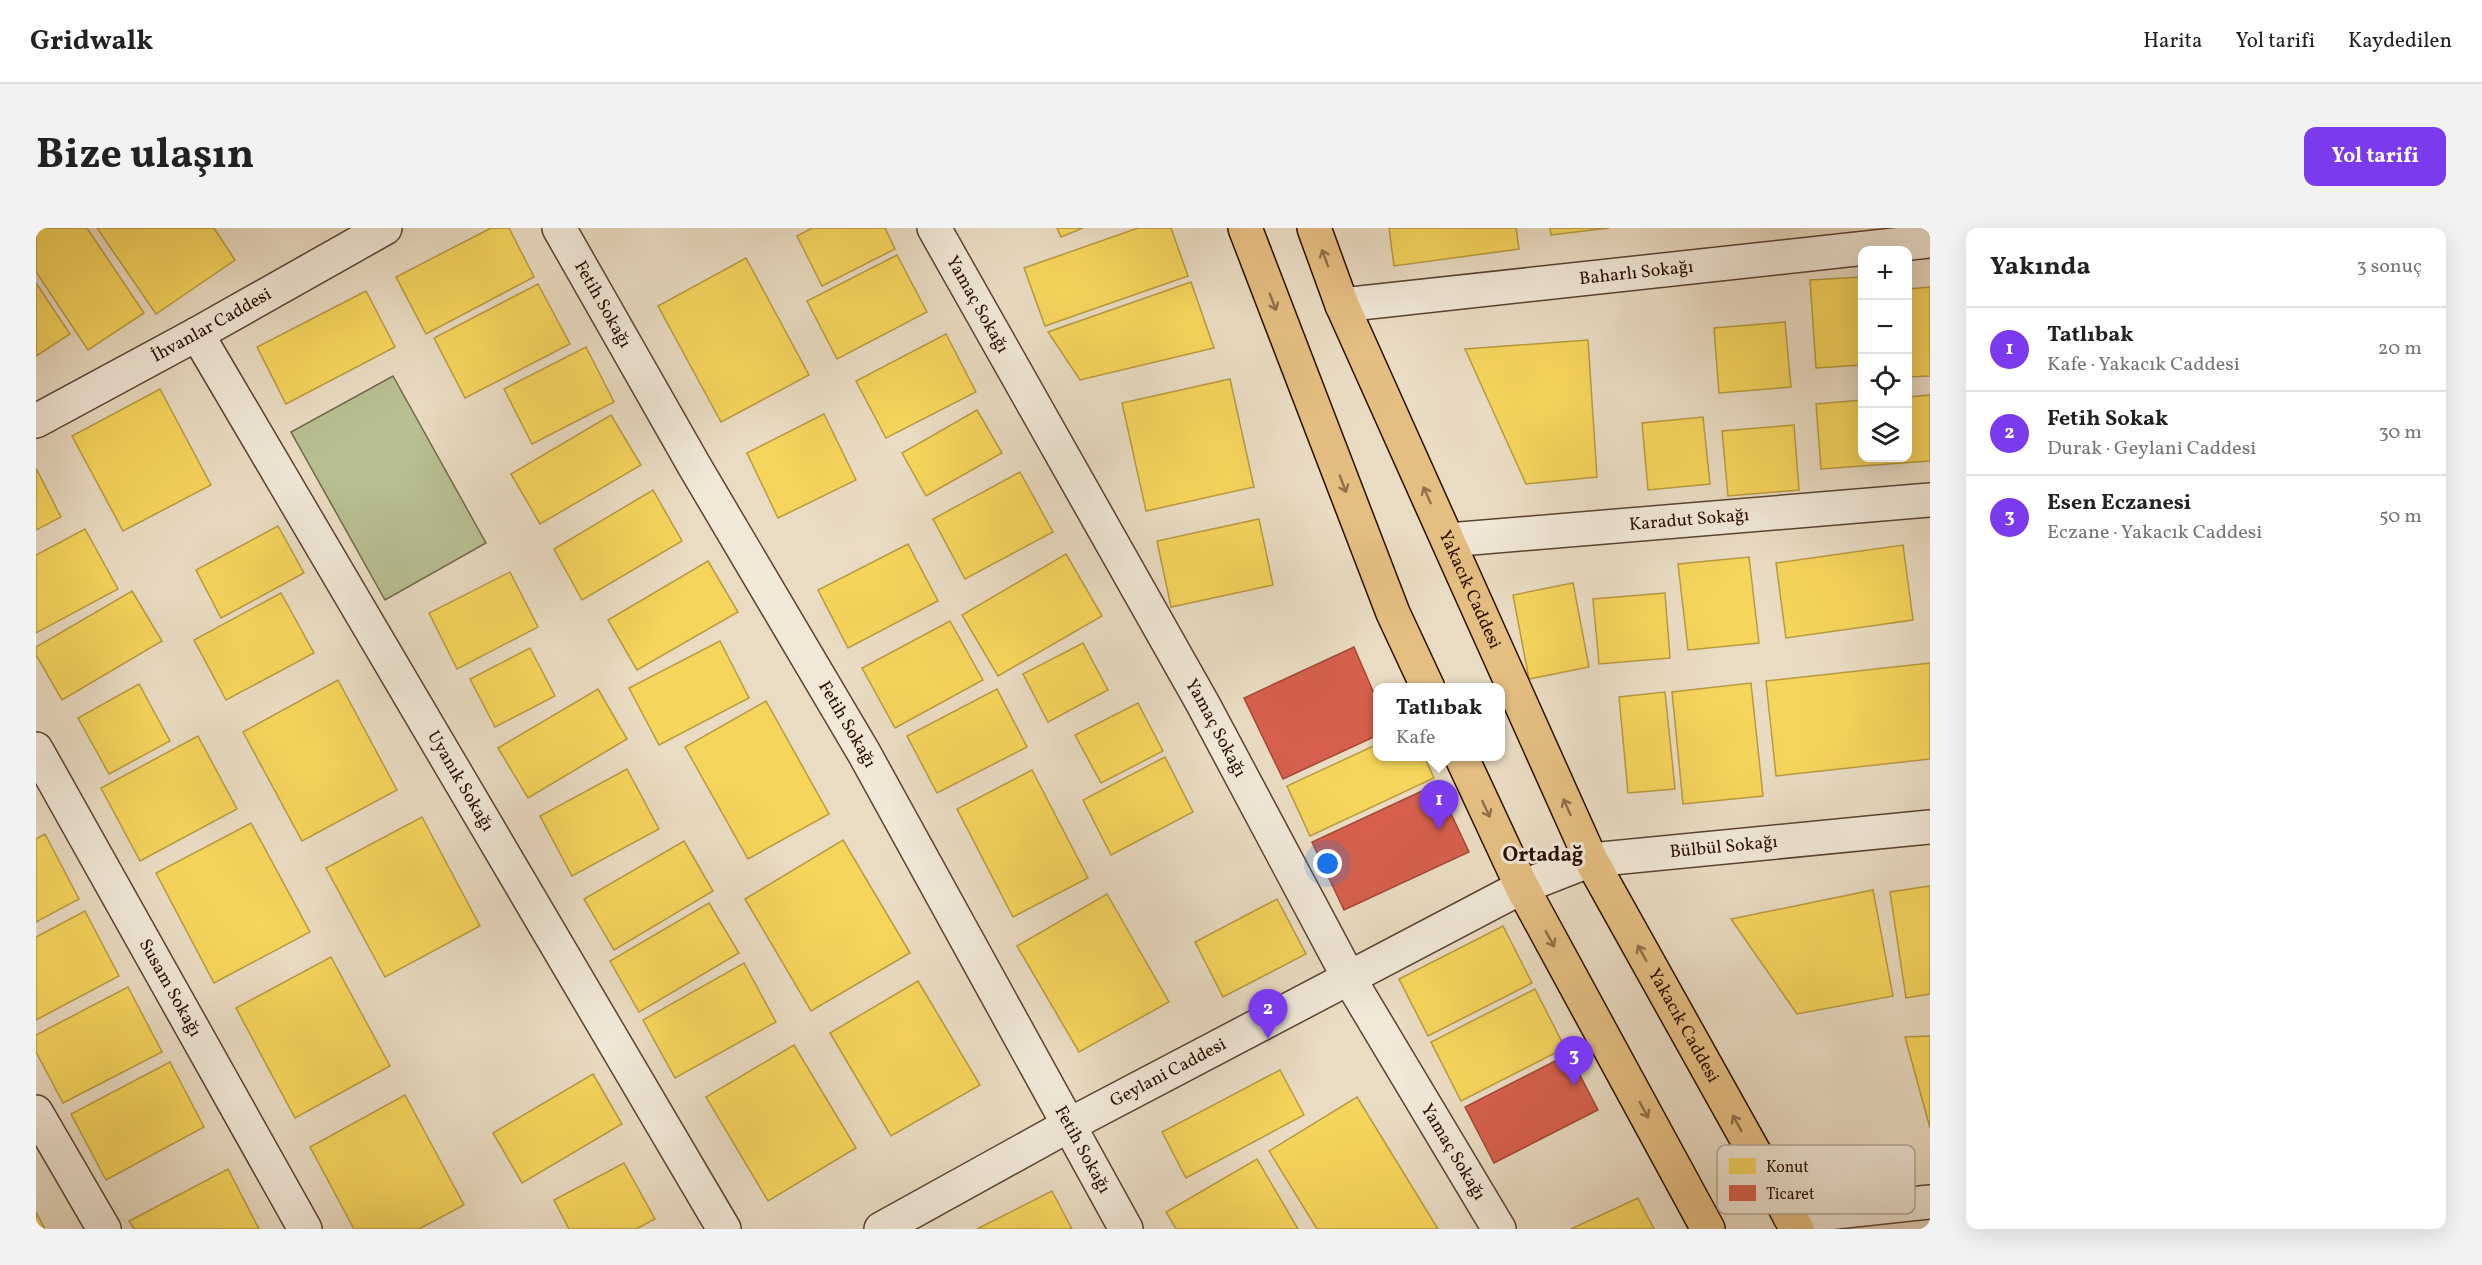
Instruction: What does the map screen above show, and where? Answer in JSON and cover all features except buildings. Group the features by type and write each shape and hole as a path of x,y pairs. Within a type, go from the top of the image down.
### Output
{"main road":[{"path":"1245,228 1393,613 1426,683"},
{"name":"Yakacık Caddesi","path":"1314,228 1342,304 1448,540 1464,582 1591,860 1750,1145"},
{"path":"1463,761 1522,887 1708,1229"}],"street":[{"name":"İhvanlar Caddesi","path":"36,421 198,334 385,228"},
{"name":"Fetih Sokağı","path":"559,228 701,477 864,753 1126,1229"},
{"name":"Yamaç Sokağı","path":"934,228 1203,704 1350,980 1499,1229"},
{"name":"Baharlı Sokağı","path":"1342,304 1930,241"},
{"name":"Uyanık Sokağı","path":"198,334 724,1229"},
{"name":"Karadut Sokağı","path":"1448,540 1930,500"},
{"name":"Susam Sokağı","path":"36,749 305,1229"},
{"name":"Bülbül Sokağı","path":"1522,887 1591,860 1930,827"},
{"name":"Geylani Caddesi","path":"881,1229 1069,1125 1350,980 1522,887"},
{"path":"36,1112 104,1229"},
{"path":"1915,1204 1930,1202"},
{"path":"1793,1223 1852,1214"}],"green space":[{"path":"393,376 486,543 385,600 291,432"}],"place":[{"name":"Tatlıbak","path":"1439,830"},
{"name":"Fetih Sokak","path":"1268,1039"},
{"name":"Esen Eczanesi","path":"1574,1086"}],"district":[{"name":"Ortadağ","path":"1543,855"}]}
